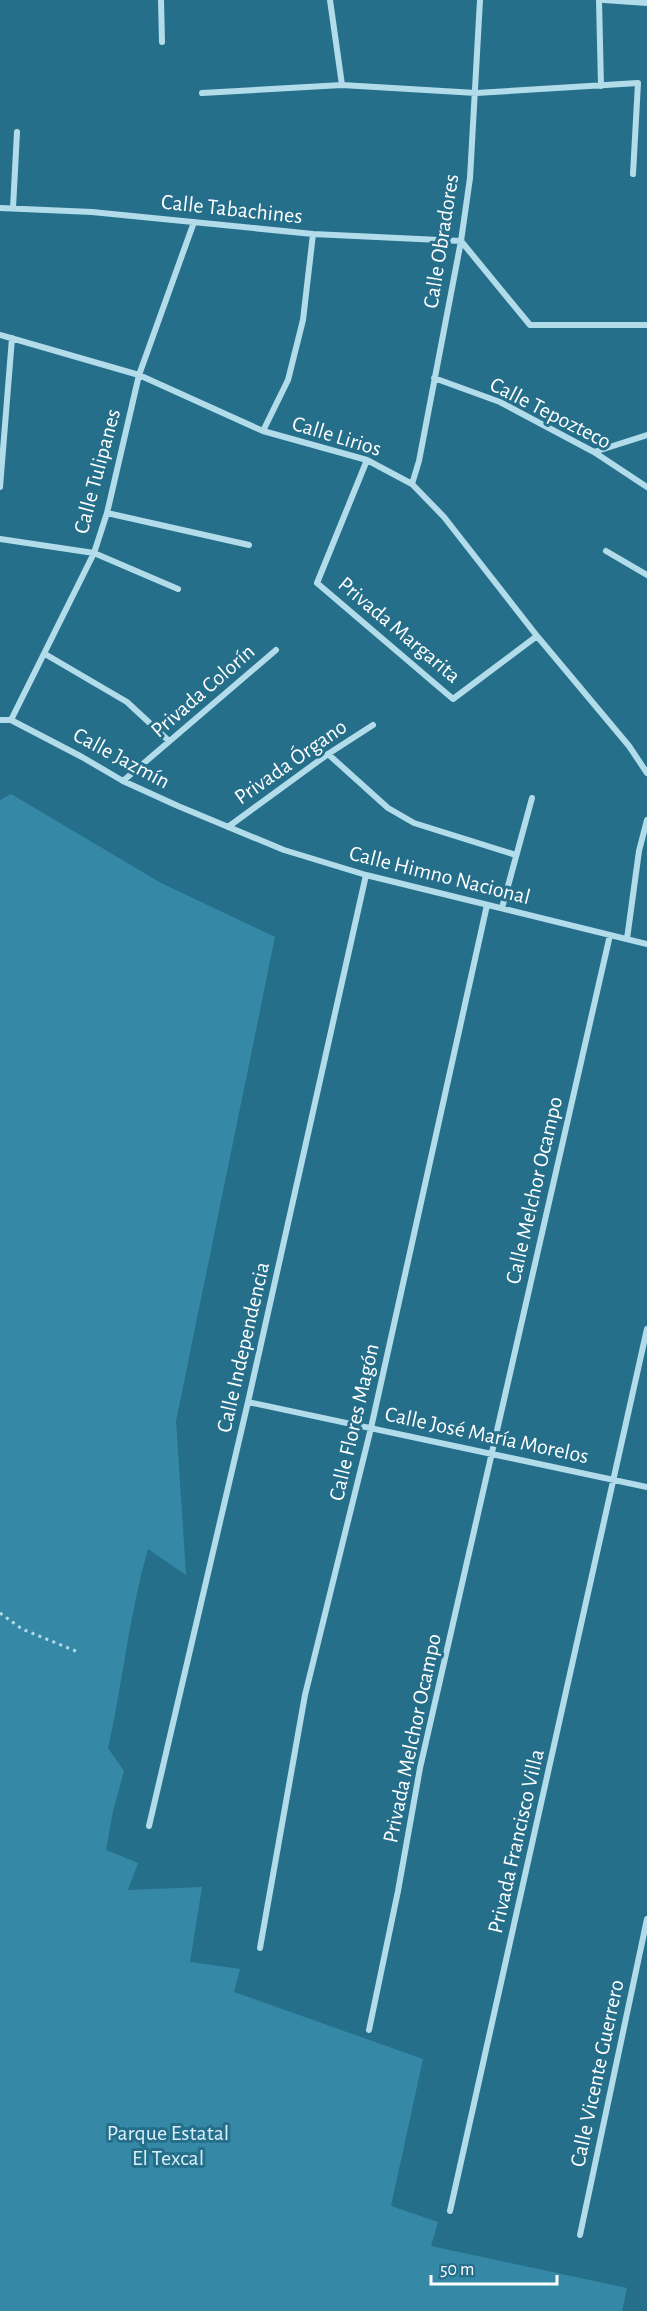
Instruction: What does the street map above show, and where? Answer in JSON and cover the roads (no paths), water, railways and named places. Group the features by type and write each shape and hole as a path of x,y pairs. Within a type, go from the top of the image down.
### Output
{"street":[{"path":"161,0 162,42"},
{"path":"330,0 342,85"},
{"name":"Calle Obradores","path":"412,484 419,461 461,241 470,178 480,0"},
{"path":"599,0 601,86"},
{"path":"604,0 647,3"},
{"path":"202,93 342,85 476,93 638,83 633,174"},
{"path":"13,208 17,132"},
{"name":"Calle Tabachines","path":"0,208 92,212 313,234 461,241"},
{"name":"Calle Tulipanes","path":"11,720 93,553 107,513 139,375 194,222"},
{"path":"263,431 288,380 303,320 313,234"},
{"path":"461,241 530,325 647,326"},
{"name":"Calle Lirios","path":"0,335 139,375 263,431 367,460 412,484 444,517 537,636 629,746 647,773"},
{"path":"0,487 12,338"},
{"name":"Calle Tepozteco","path":"434,378 500,402 594,452 647,487"},
{"path":"594,452 647,435"},
{"name":"Privada Margarita","path":"367,460 317,583 453,699 537,636"},
{"path":"107,513 249,545"},
{"path":"0,539 93,553 177,589"},
{"path":"606,551 647,575"},
{"name":"Privada Colorín","path":"123,781 276,650"},
{"path":"45,654 127,702 169,741"},
{"name":"Calle Jazmín","path":"0,720 11,720 123,781 228,827"},
{"name":"Privada Órgano","path":"228,827 328,754 374,725"},
{"path":"328,754 388,808 414,823 516,855"},
{"path":"502,908 531,798"},
{"path":"627,939 639,851 647,820"},
{"name":"Calle Himno Nacional","path":"228,827 284,850 366,875 647,944"},
{"name":"Calle Independencia","path":"149,1826 248,1402 366,875"},
{"name":"Calle Flores Magón","path":"260,1948 305,1695 371,1428 487,905"},
{"name":"Calle Melchor Ocampo","path":"492,1454 610,935"},
{"name":"Privada Francisco Villa","path":"450,2211 647,1329"},
{"name":"Calle José María Morelos","path":"248,1402 647,1487"},
{"name":"Privada Melchor Ocampo","path":"369,2030 398,1891 420,1768 492,1454"},
{"name":"Calle Vicente Guerrero","path":"580,2235 647,1919"}],"park label":[{"name":"Parque Estatal El Texcal","path":"168,2144"}]}
